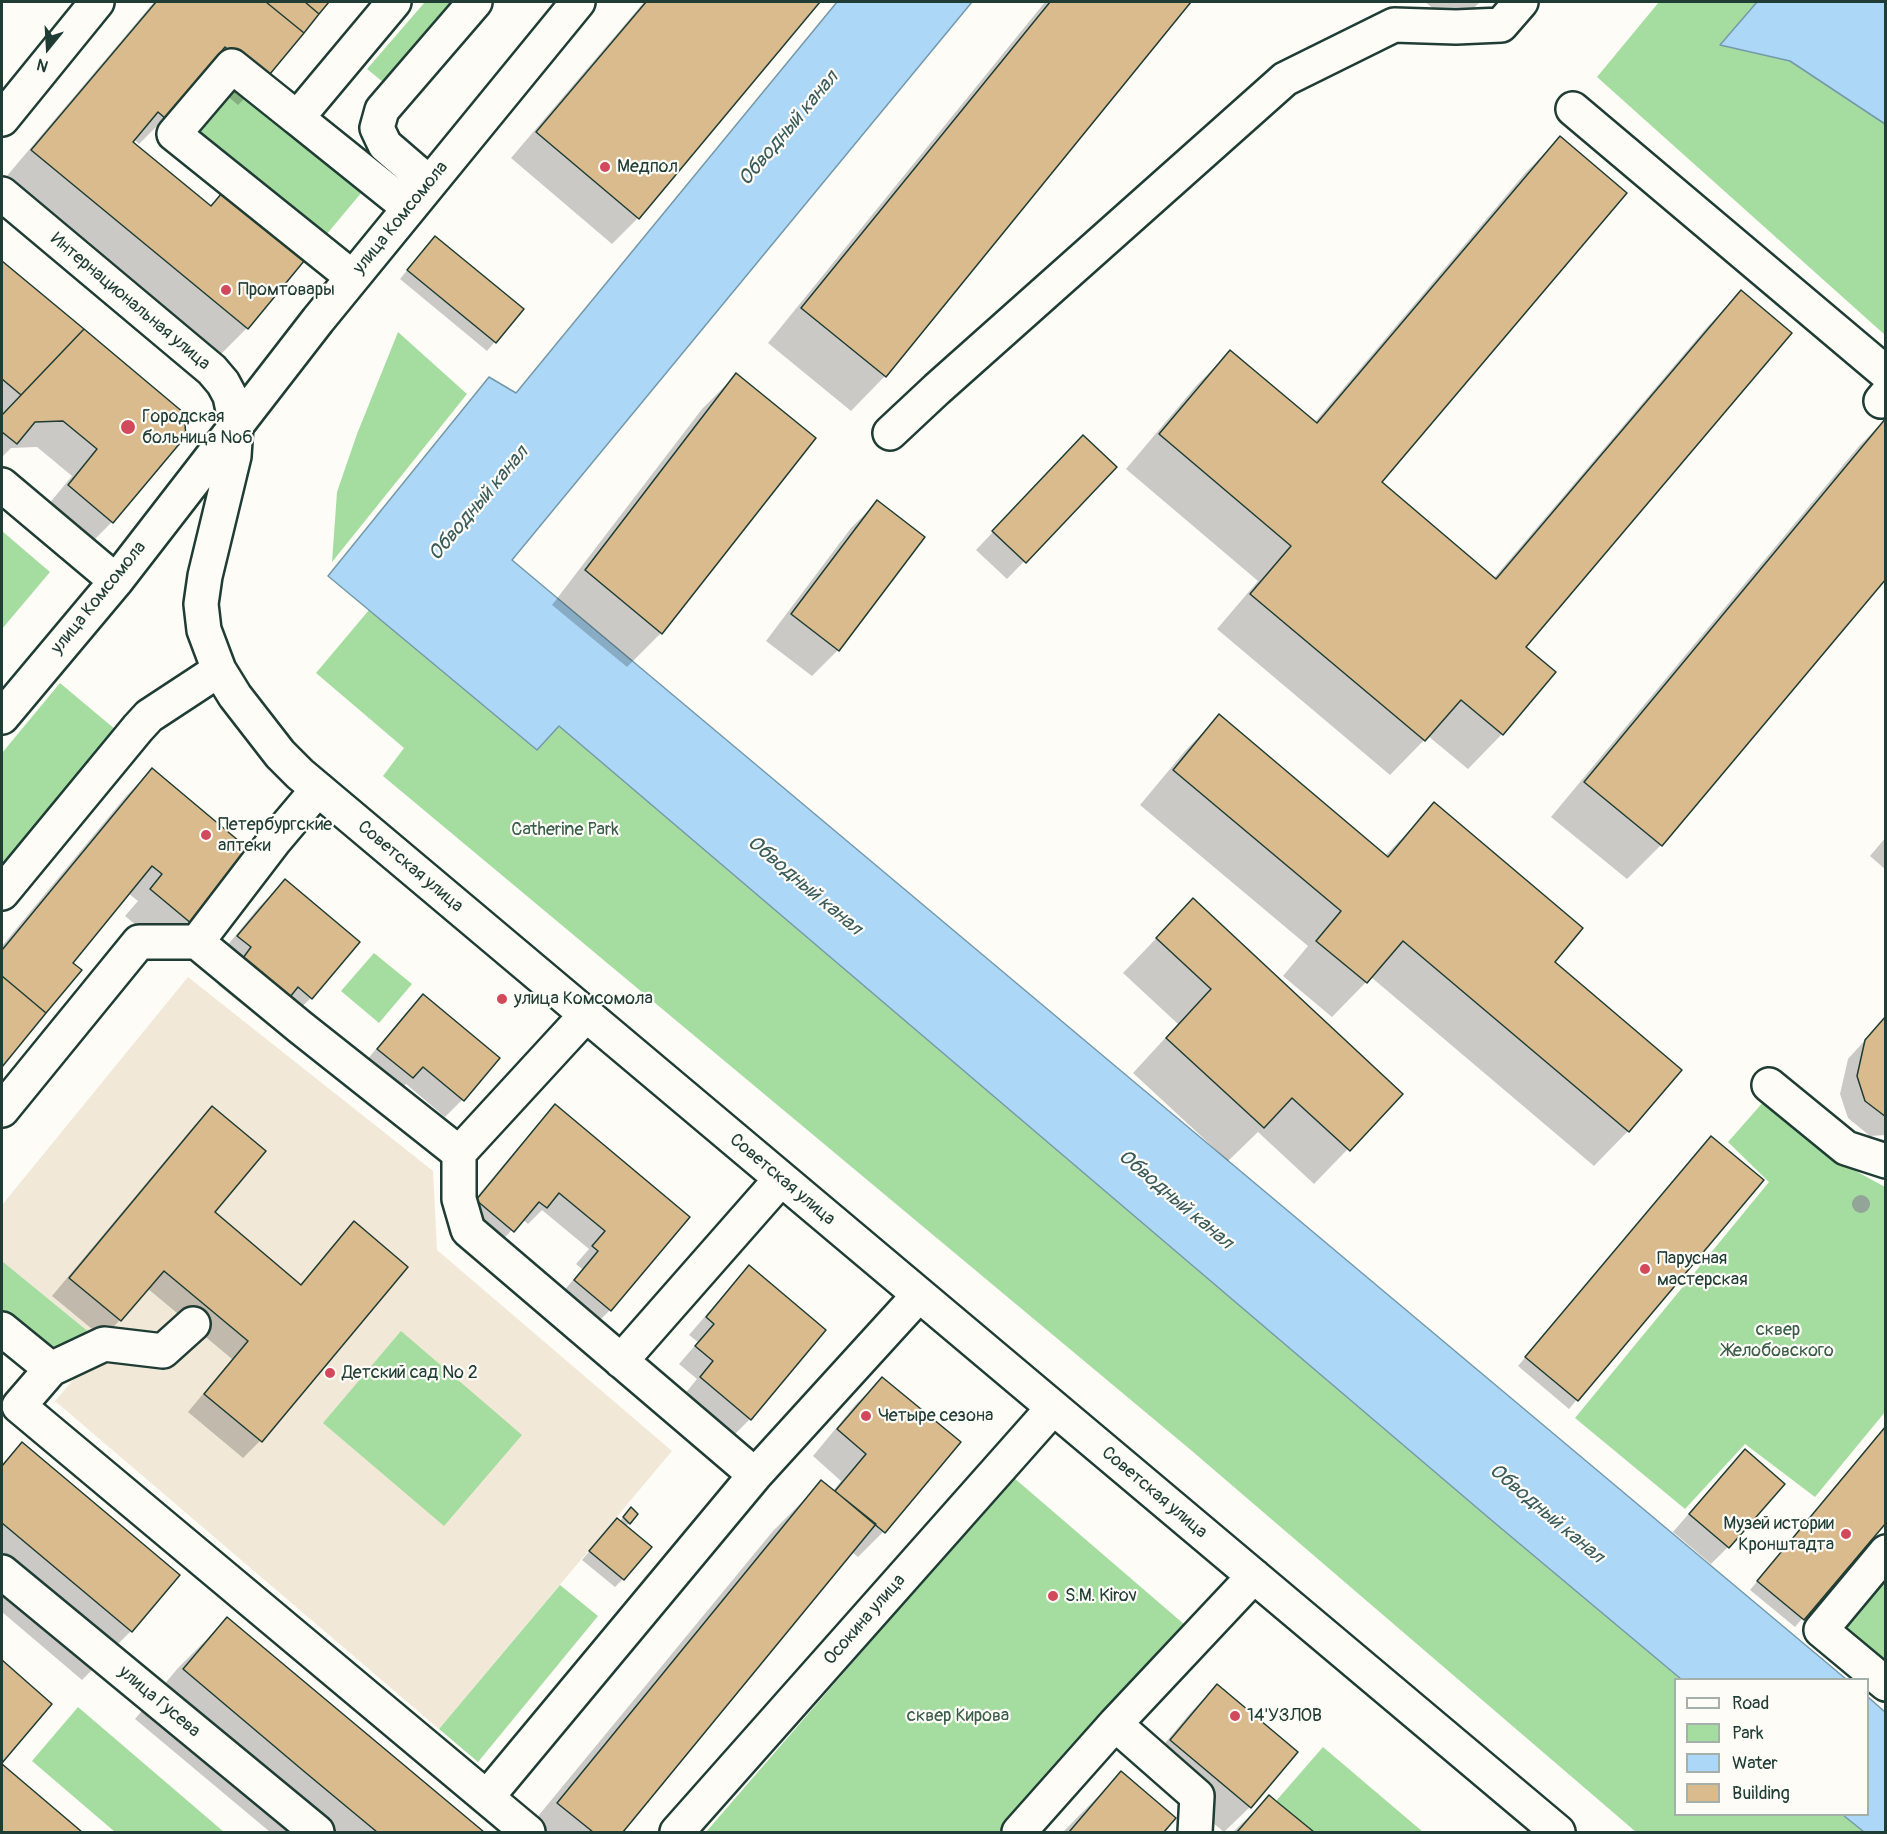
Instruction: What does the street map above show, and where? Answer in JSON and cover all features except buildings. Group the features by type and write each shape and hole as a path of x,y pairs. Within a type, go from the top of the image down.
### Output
{"street":[{"path":"2,119 97,2"},
{"path":"297,118 394,2"},
{"path":"429,183 384,145 377,128 382,110 475,2"},
{"name":"улица Комсомола","path":"2,717 116,581 352,277 578,2"},
{"path":"890,434 937,389 1285,79 1394,25 1456,27 1501,25 1521,2"},
{"path":"352,277 174,134 232,66 409,208"},
{"path":"1573,109 1884,390"},
{"name":"Интернациональная улица","path":"2,194 212,370 230,396 236,425"},
{"name":"Советская улица","path":"236,425 234,456 207,567 201,604 204,630 219,670 235,696 262,733 300,774 1558,1833"},
{"path":"2,485 116,581"},
{"path":"2,893 149,716 219,670"},
{"path":"197,942 275,840 318,789"},
{"path":"2,1110 139,942 197,942 459,1153"},
{"path":"586,1015 459,1153 459,1199 468,1230 754,1475"},
{"path":"1769,1085 1846,1148 1886,1161"},
{"path":"621,1361 781,1179"},
{"path":"487,1797 754,1475 919,1295"},
{"path":"193,1324 163,1351 104,1344 51,1369 19,1406 528,1833"},
{"path":"2,1329 51,1369"},
{"name":"Осокина улица","path":"676,1833 1053,1408"},
{"path":"1886,1552 1821,1630 1886,1683"},
{"name":"улица Гусева","path":"2,1572 317,1833"},
{"path":"1019,1833 1116,1724 1254,1576"},
{"path":"1116,1724 1197,1796 1195,1833"}],"shaded area":[{"name":"Детский сад № 2","path":"188,977 433,1171 437,1250 672,1451 439,1729 55,1401 104,1344 2,1261 2,1205"}],"green space":[{"path":"425,2 451,2 383,82 367,69"},
{"path":"1659,2 1757,2 1720,45 1790,61 1885,124 1885,335 1597,77"},
{"path":"239,82 367,186 321,241 194,136"},
{"path":"398,332 467,394 332,562 337,492 357,434"},
{"path":"2,531 50,572 2,629"},
{"name":"Catherine Park","path":"369,610 537,750 559,725 1680,1678 1674,1678 1674,1816 1844,1816 1864,1832 1636,1832 1192,1451 383,776 404,748 316,673"},
{"path":"60,683 116,730 2,866 2,753"},
{"path":"374,953 412,984 379,1023 341,991"},
{"name":"сквер Желобовского","path":"1765,1100 1843,1164 1885,1187 1885,1412 1815,1497 1745,1444 1685,1509 1575,1418 1769,1182 1728,1142"},
{"path":"2,1261 95,1337 53,1356 2,1316"},
{"path":"401,1331 522,1435 444,1526 323,1423"},
{"name":"сквер Кирова","path":"1013,1477 1185,1625 1008,1832 706,1832"},
{"path":"1885,1572 1885,1662 1840,1625"},
{"path":"560,1585 598,1616 478,1762 439,1729"},
{"path":"78,1707 224,1832 115,1832 32,1761"},
{"path":"1323,1747 1423,1832 1314,1832 1276,1801"}],"water":[{"name":"Обводный канал","path":"837,2 972,2 512,560 1845,1678 1680,1678 559,726 537,750 328,576 489,377 516,393"},
{"path":"1757,2 1885,2 1885,124 1790,61 1720,45"},
{"path":"1869,1698 1885,1712 1885,1832 1864,1832 1844,1816 1869,1816"}],"place":[{"name":"Медпол","path":"605,167"},
{"name":"Промтовары","path":"226,290"},
{"name":"Городская больница №6","path":"128,427"},
{"name":"Петербургские аптеки","path":"206,835"},
{"name":"улица Комсомола","path":"502,999"},
{"name":"Парусная мастерская","path":"1645,1269"},
{"name":"Детский сад № 2","path":"330,1373"},
{"name":"Четыре сезона","path":"866,1416"},
{"name":"Музей истории Кронштадта","path":"1846,1534"},
{"name":"S.M. Kirov","path":"1053,1596"},
{"name":"14'УЗЛОВ","path":"1235,1716"}]}
